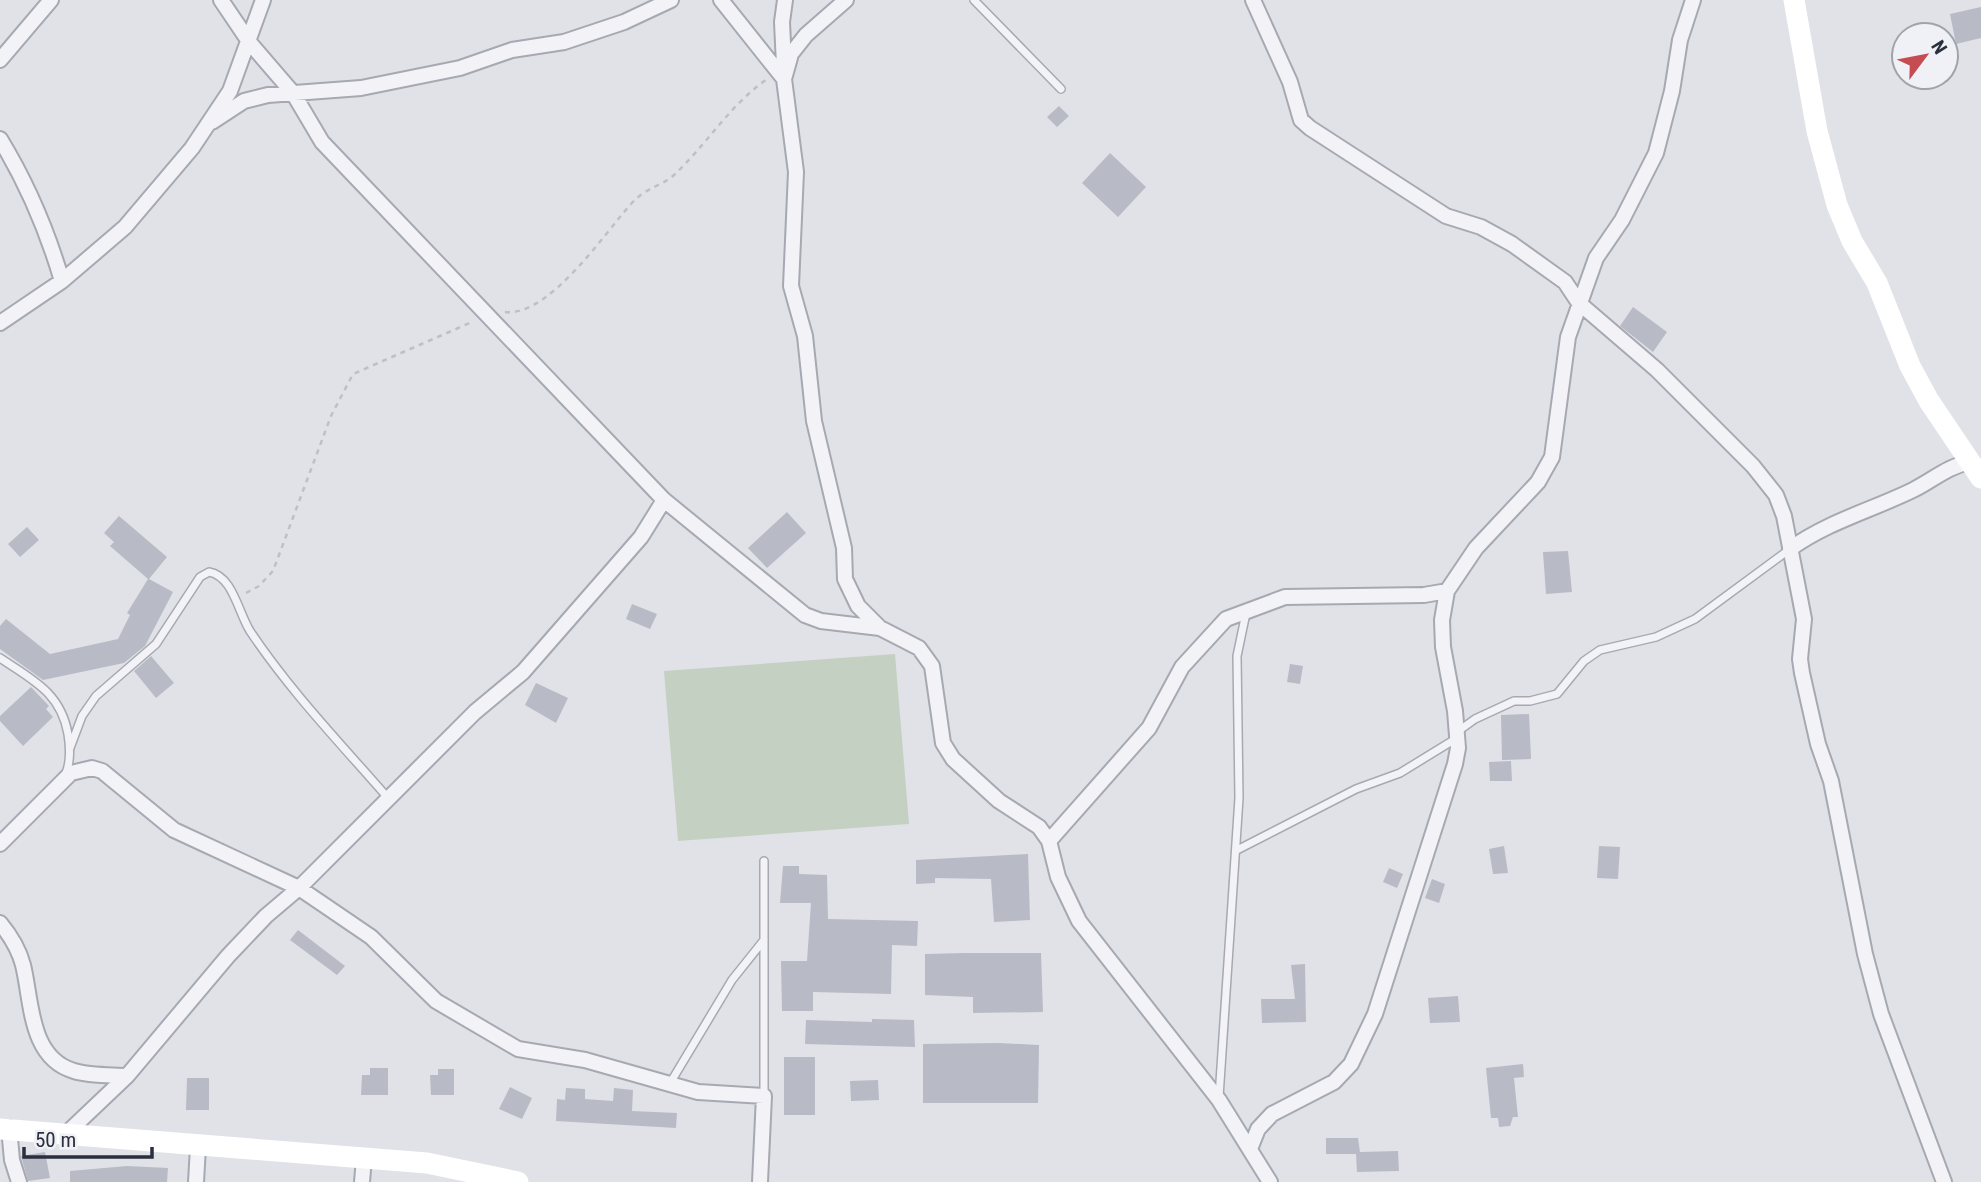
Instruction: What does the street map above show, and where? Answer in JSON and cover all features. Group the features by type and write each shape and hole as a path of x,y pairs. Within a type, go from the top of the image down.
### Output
{"street":[{"path":"0,60 51,0"},
{"path":"220,0 250,43 293,93 323,142 664,500 804,615 821,621 880,628"},
{"path":"0,323 62,281 125,227 212,122 230,92 250,43 263,0"},
{"path":"212,122 244,102 293,93 360,88 460,68 512,50 564,42 624,22 671,0"},
{"path":"721,0 782,75"},
{"path":"785,0 782,22 782,75 796,172 791,286 805,336 814,421 839,522 845,579 858,606 880,628 919,648 932,666 943,743 953,760 999,801 1039,827 1049,841 1063,888 1079,920 1219,1100 1270,1182"},
{"path":"782,75 791,54 806,35 846,0"},
{"path":"1253,0 1290,82 1301,120 1446,216 1481,227 1512,244 1565,282 1579,303 1657,370 1766,480 1784,516 1804,619 1800,659 1802,673 1818,744 1831,781 1864,954 1881,1014 1944,1182"},
{"path":"1250,1149 1258,1129 1272,1115 1334,1082 1351,1064 1375,1014 1455,764 1457,735 1443,647 1442,620 1447,591 1476,548 1546,471 1552,457 1568,337 1595,258 1622,220 1656,153 1672,91 1680,40 1693,0"},
{"path":"1799,2 1817,131 1837,205 1852,241 1877,284 1910,366 1929,401 1976,470"},
{"path":"0,139 26,183 48,233 62,281"},
{"path":"1790,549 1807,537 1914,490 1958,464 1976,470"},
{"path":"67,1133 127,1076 228,956 475,712 523,671 641,537 664,500"},
{"path":"1049,841 1149,728 1182,667 1226,619 1285,597 1424,594 1447,591"},
{"path":"0,844 59,785 81,769 102,771 174,830 299,888 371,937 436,1001 518,1049 585,1060 669,1086 698,1092 764,1096 760,1182"},
{"path":"0,923 19,953 36,1031 44,1049 57,1063 74,1071 127,1076"},
{"path":"19,1182 5,1129 198,1147 427,1163 486,1179 518,1182"},
{"path":"196,1182 198,1147"},
{"path":"362,1182 364,1158"}],"lane":[{"path":"974,0 1061,89"},
{"path":"1237,850 1356,789 1400,773 1506,704 1557,694 1584,661 1600,650 1656,637 1695,619 1790,549"},
{"path":"70,748 82,716 96,696 156,644 200,577 209,572 226,580 233,600 271,661 388,798"},
{"path":"1219,1100 1237,850 1240,720 1237,656 1247,613"},
{"path":"0,658 55,698 65,714 70,748 68,769 59,785"},
{"path":"764,861 764,1096"},
{"path":"669,1086 732,981 765,940"}],"path":[{"path":"233,600 259,586 273,571 331,416 353,374 426,340 487,316 515,313 549,294 645,191 674,176 721,118 782,75"}],"green space":[{"path":"895,654 909,824 678,841 664,671"}],"building":[{"path":"1981,7 1981,38 1960,43 1960,21 1951,21 1950,14"},
{"path":"1059,106 1069,116 1057,127 1047,117"},
{"path":"1110,153 1146,187 1118,217 1082,183"},
{"path":"1633,307 1667,332 1653,352 1620,326"},
{"path":"787,512 806,533 767,568 748,548"},
{"path":"119,516 167,557 149,579 173,592 145,646 124,663 43,680 0,649 0,626 6,619 50,654 118,639 130,615 127,613 148,579 110,546 114,542 104,533"},
{"path":"27,527 39,540 20,557 8,544"},
{"path":"1568,551 1572,592 1546,594 1543,552"},
{"path":"632,604 657,614 650,629 626,619"},
{"path":"151,656 174,683 156,698 134,671"},
{"path":"1290,664 1303,666 1300,684 1287,682"},
{"path":"536,683 568,698 556,723 525,705"},
{"path":"31,687 49,706 46,709 53,717 23,746 0,721 0,716"},
{"path":"1529,714 1531,759 1502,760 1501,715"},
{"path":"1511,761 1512,781 1490,781 1489,762"},
{"path":"1504,846 1508,873 1493,874 1489,849"},
{"path":"1599,846 1620,847 1618,879 1597,878"},
{"path":"1028,854 1030,920 994,922 991,879 935,878 935,883 916,884 916,860"},
{"path":"783,866 799,866 799,874 827,875 828,919 918,921 917,946 892,945 891,994 813,992 813,1011 782,1011 781,961 807,961 811,903 780,903"},
{"path":"1389,868 1403,874 1397,888 1383,882"},
{"path":"1432,879 1445,884 1439,903 1425,898"},
{"path":"298,930 345,966 337,975 290,940"},
{"path":"1041,953 1043,1012 973,1013 973,997 925,995 925,954"},
{"path":"1305,964 1306,1022 1262,1023 1261,999 1295,999 1291,965"},
{"path":"1458,996 1460,1022 1430,1023 1428,998"},
{"path":"872,1019 914,1020 915,1047 805,1044 806,1020 872,1022"},
{"path":"923,1044 1039,1045 1038,1103 923,1103"},
{"path":"784,1057 815,1057 815,1115 784,1115"},
{"path":"1523,1064 1524,1077 1514,1078 1518,1117 1513,1117 1510,1126 1499,1127 1498,1118 1491,1118 1486,1068"},
{"path":"370,1068 388,1068 388,1095 361,1095 362,1075 370,1075"},
{"path":"438,1069 454,1069 454,1095 431,1095 430,1075 438,1075"},
{"path":"187,1078 209,1078 209,1110 186,1110"},
{"path":"878,1080 879,1100 851,1101 850,1081"},
{"path":"510,1087 532,1098 522,1119 499,1109"},
{"path":"566,1088 585,1089 585,1099 613,1101 614,1088 633,1090 632,1111 677,1113 676,1128 556,1121 557,1099 565,1100"},
{"path":"1326,1138 1358,1138 1360,1152 1398,1151 1399,1171 1357,1172 1356,1154 1326,1154"},
{"path":"45,1152 50,1178 28,1181 21,1156"},
{"path":"127,1166 168,1168 167,1182 70,1182 70,1171"}]}
